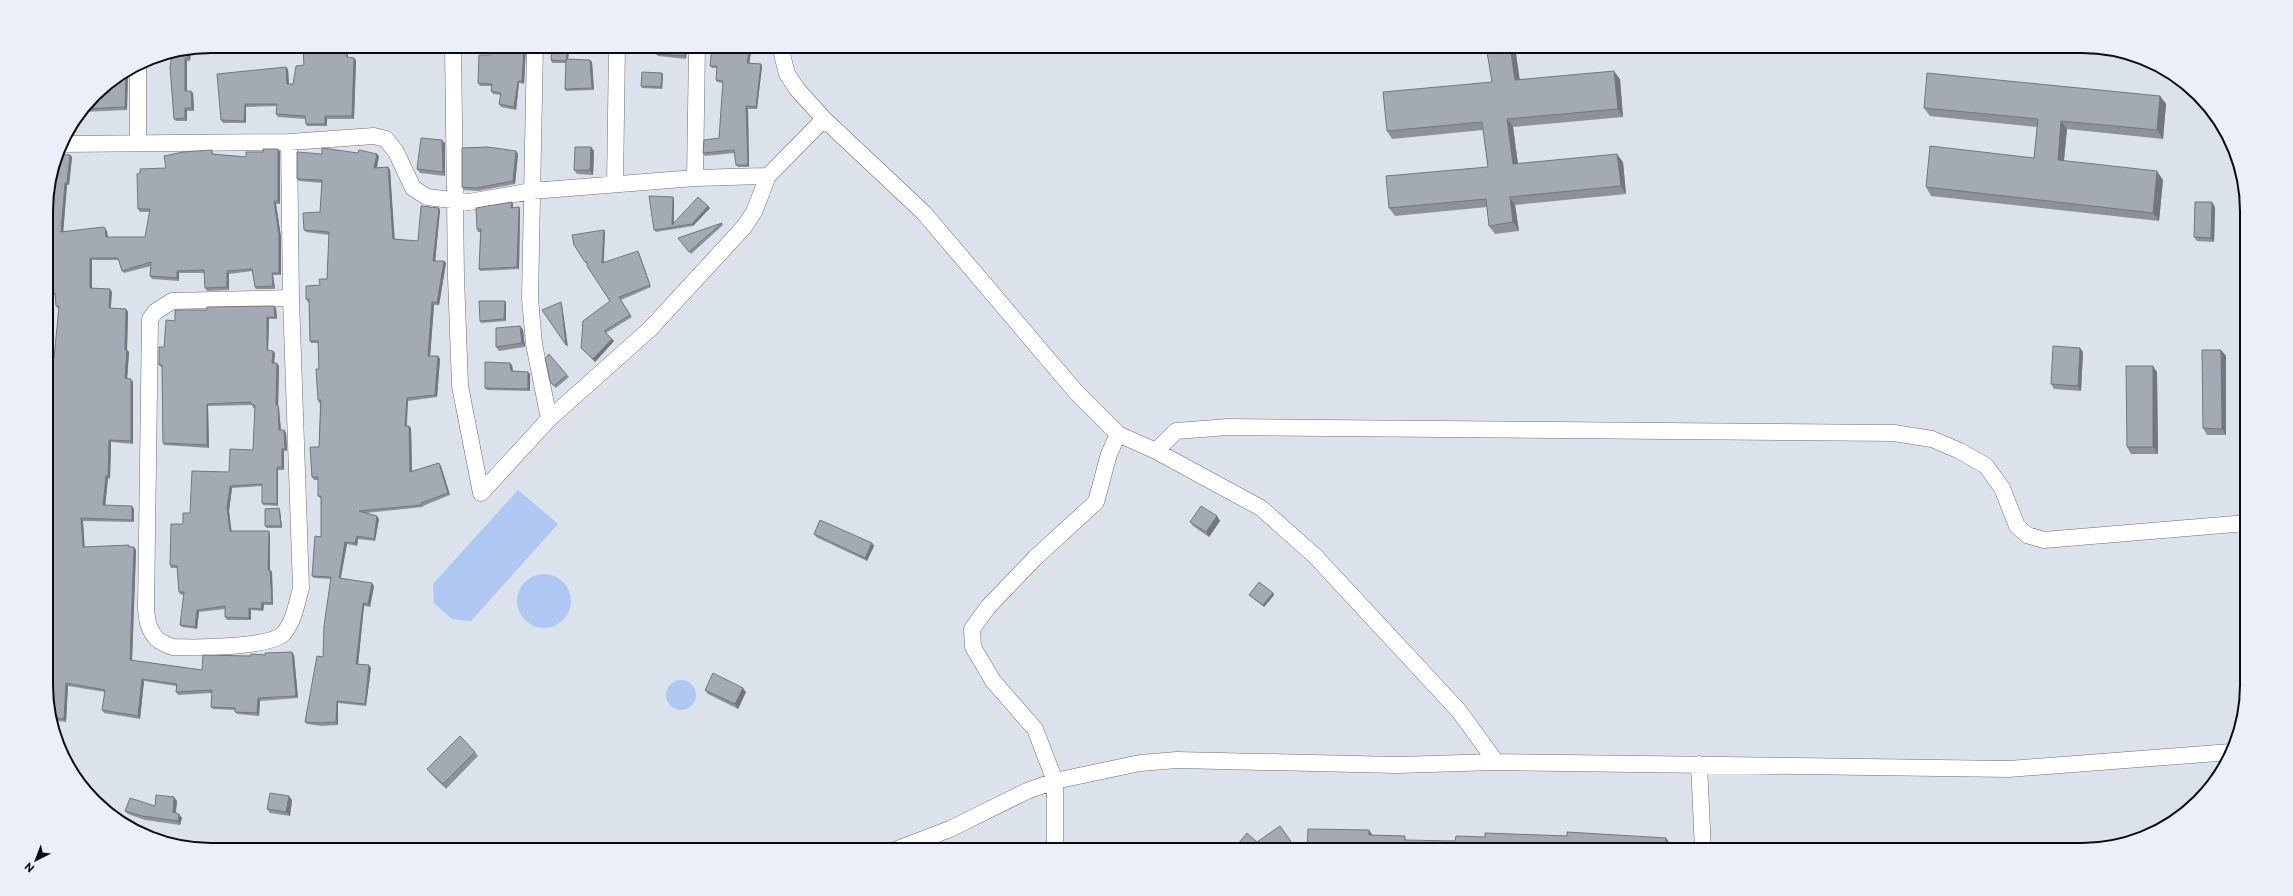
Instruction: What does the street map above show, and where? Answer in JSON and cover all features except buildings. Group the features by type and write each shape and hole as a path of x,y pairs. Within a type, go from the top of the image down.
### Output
{"street":[{"path":"453,53 456,277 460,386 481,493 549,419 650,329 744,227 754,212 768,176 824,119"},
{"path":"535,53 530,298 534,344 549,419"},
{"path":"615,184 617,53"},
{"path":"695,178 697,53"},
{"path":"782,53 787,74 797,89 824,119 924,213 1076,392 1118,434 1156,451 1261,508 1315,556 1459,711 1496,762"},
{"path":"138,71 138,143"},
{"path":"68,144 289,142 374,136 386,139 396,152 413,188 427,197 469,202 532,192 615,184 695,178 768,176"},
{"path":"289,142 291,298 302,588 294,615 284,633 266,643 172,647 157,640 148,626 146,608 150,319 155,312 172,301 291,298"},
{"path":"1156,451 1176,431 1228,427 1894,433 1932,439 1960,451 1986,466 2002,488 2017,526 2036,538 2044,540 2240,524"},
{"path":"1055,843 1055,781 1036,729 993,681 973,647 972,629 988,607 1035,558 1096,502 1109,454 1118,434"},
{"path":"913,843 950,829 1027,791 1055,781 1140,763 1177,760 1397,765 1496,762 2009,769 2225,752"},
{"path":"1699,764 1703,843"}],"water":[{"path":"518,490 558,524 471,621 452,619 434,603 433,584"},
{"path":"539,574 549,574 559,578 567,586 571,596 571,606 567,616 559,624 549,628 539,628 529,624 521,616 517,606 517,596 521,586 529,578"},
{"path":"681,680 692,684 696,695 692,706 681,710 670,706 666,695 670,684"}]}
